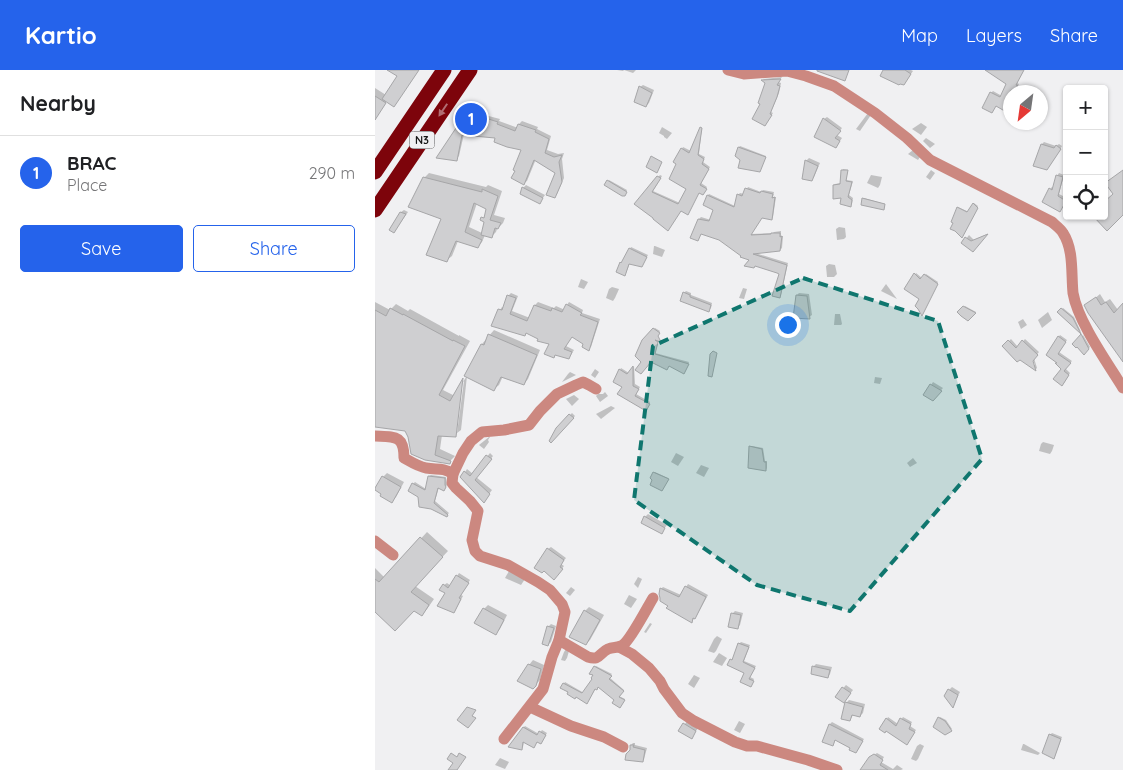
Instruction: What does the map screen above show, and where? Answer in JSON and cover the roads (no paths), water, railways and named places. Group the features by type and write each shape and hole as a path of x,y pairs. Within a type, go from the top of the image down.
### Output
{"highway":[{"name":"N3","path":"375,172 444,70"},
{"name":"N3","path":"375,210 470,70"}],"street":[{"path":"728,70 743,74 787,72 806,76 834,86 875,113 907,138 930,160 1052,222 1062,231 1068,243 1074,294 1083,322 1123,388"},
{"path":"504,740 543,689 559,640 565,612 562,604 550,590 508,565 480,556 475,550 472,540 477,512 470,501 452,483 453,474 471,440 482,432 529,425 557,394 583,382 595,389"},
{"path":"375,436 394,437 402,442 405,458 411,462 425,468 443,469 453,474"},
{"path":"375,541 393,555"},
{"path":"559,640 593,659 600,656 606,650 622,646 628,640 653,598"},
{"path":"619,647 632,654 649,668 683,713 694,721 735,742 747,746 757,746 837,770"},
{"path":"530,707 623,748"}],"place":[{"name":"BRAC","path":"471,119"}]}
